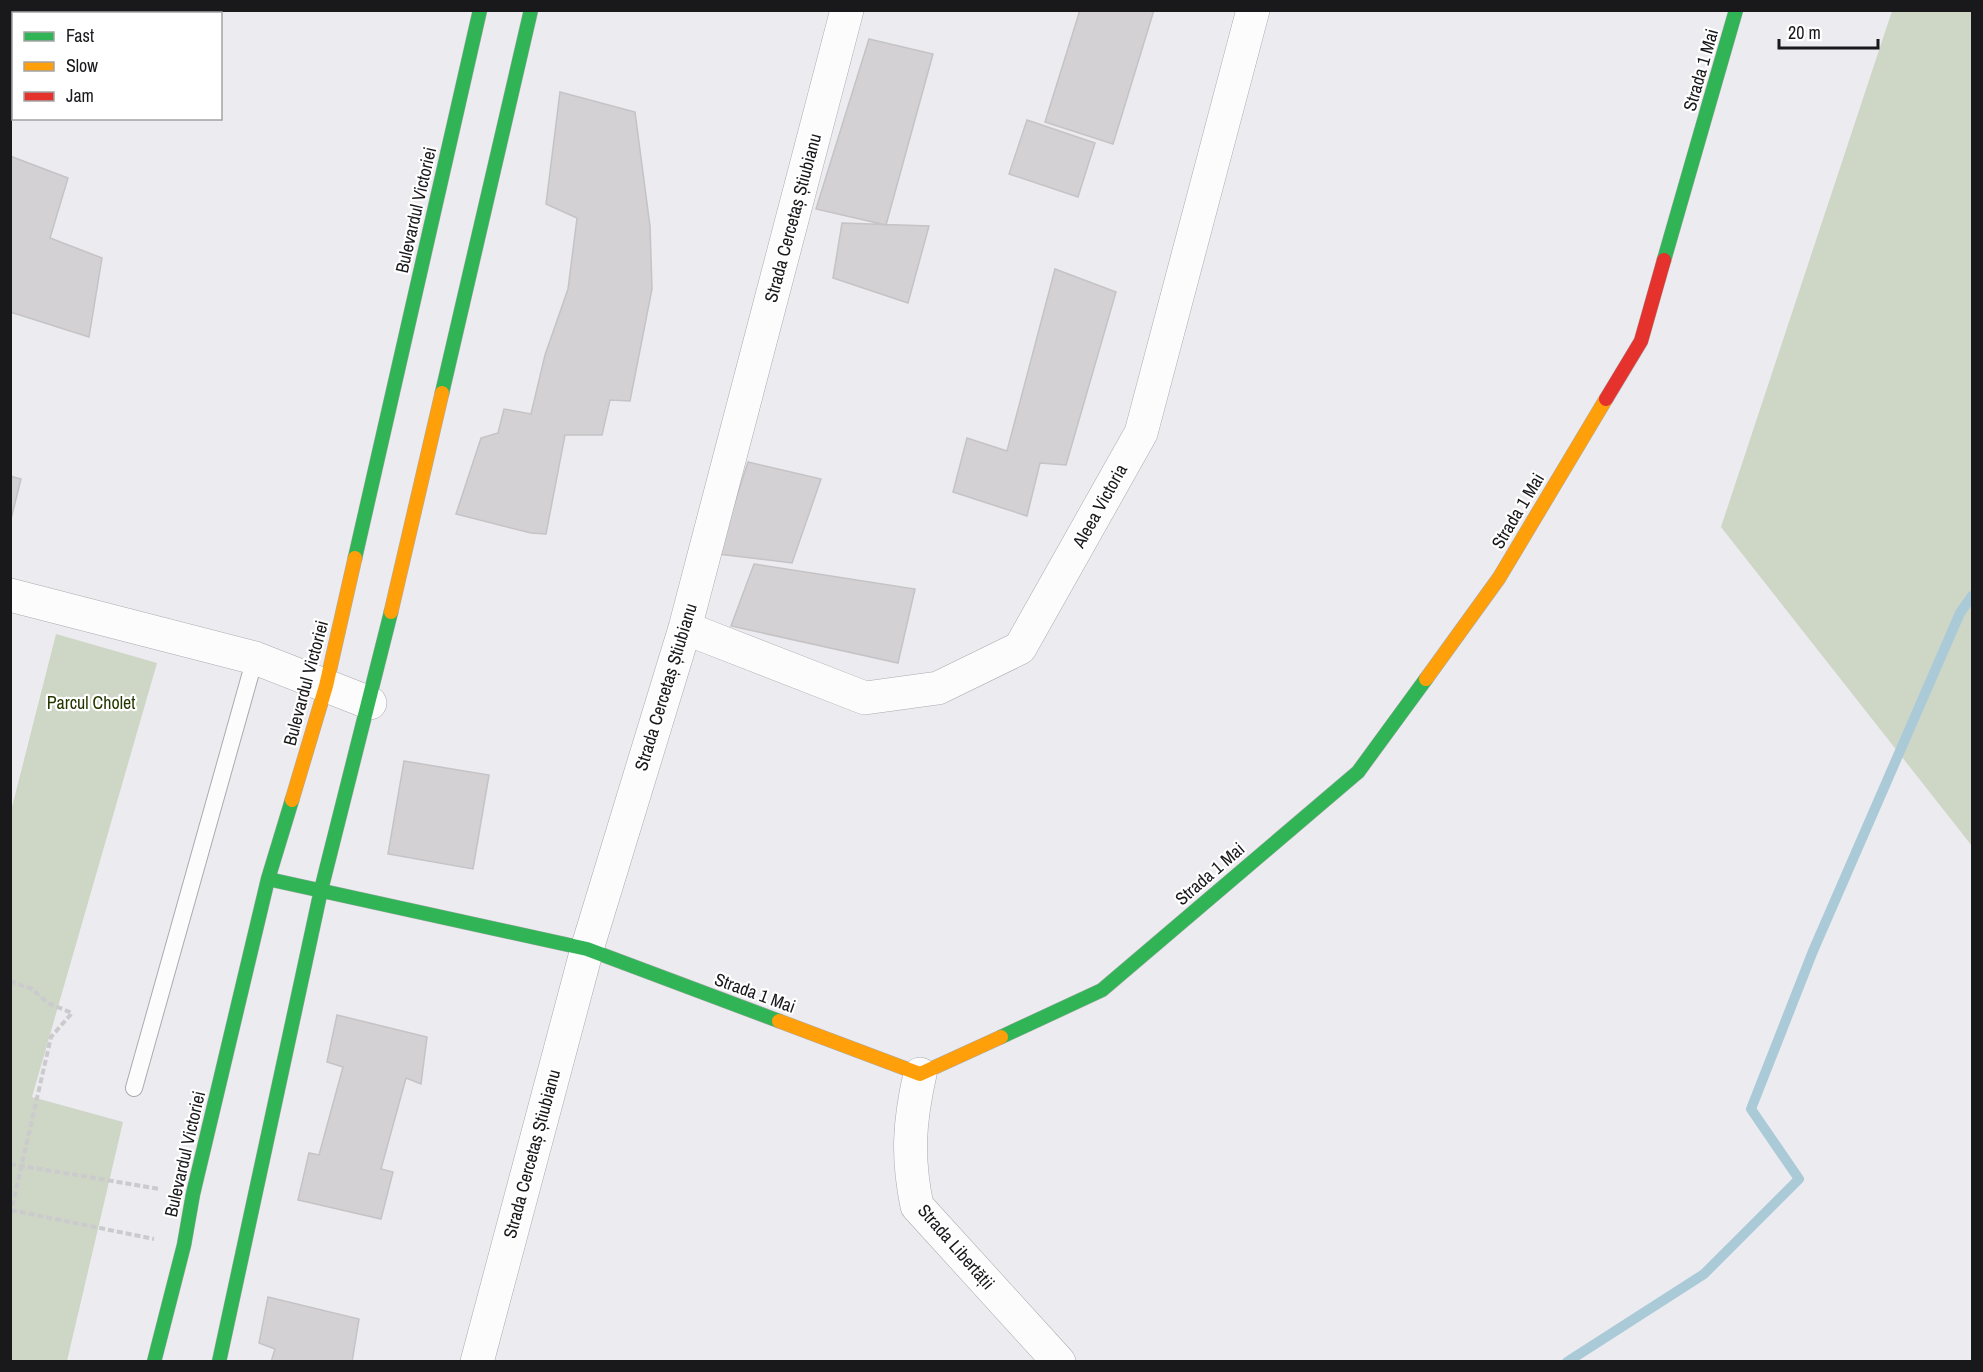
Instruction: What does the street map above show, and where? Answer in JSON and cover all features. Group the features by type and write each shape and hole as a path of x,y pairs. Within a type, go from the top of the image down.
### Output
{"main road":[{"name":"Bulevardul Victoriei","path":"154,1362 184,1245 193,1194 268,879 326,686 480,10"},
{"path":"219,1362 321,890 370,703 531,10"},
{"name":"Strada 1 Mai","path":"268,879 587,949 920,1074 1102,990 1358,772 1499,578 1641,341 1736,10"}],"street":[{"name":"Strada Cercetaș Știubianu","path":"477,1362 587,949 685,628 847,10"},
{"name":"Aleea Victoria","path":"685,628 865,698 938,688 1020,648 1141,433 1253,10"},
{"path":"10,595 255,658 370,703"},
{"name":"Strada Libertății","path":"920,1074 910,1115 910,1172 917,1206 1059,1362"}],"lane":[{"path":"134,1088 255,658"}],"path":[{"path":"10,981 32,989 48,1003 72,1012 51,1038 10,1216"},
{"path":"10,1164 22,1168 193,1194"},
{"path":"11,1210 184,1245"}],"green space":[{"path":"1892,11 1972,11 1972,846 1721,527"},
{"name":"Parcul Cholet","path":"56,634 157,663 32,1097 123,1122 67,1361 11,1361 11,811"}],"building":[{"path":"1080,10 1154,10 1113,144 1045,122"},
{"path":"869,39 933,54 886,225 816,209"},
{"path":"560,92 635,112 650,226 652,289 630,401 610,400 602,435 565,435 546,534 531,533 456,514 481,438 498,433 504,409 531,414 545,355 568,289 577,218 546,204"},
{"path":"1027,120 1095,143 1078,197 1009,174"},
{"path":"10,156 68,178 50,238 102,258 89,337 10,312"},
{"path":"842,223 929,226 908,303 833,278"},
{"path":"1055,269 1116,292 1066,465 1040,463 1027,516 953,492 967,438 1007,451"},
{"path":"748,462 821,479 792,563 718,554"},
{"path":"10,476 21,479 10,523"},
{"path":"754,564 915,589 898,663 731,626"},
{"path":"404,761 489,775 473,869 388,854"},
{"path":"337,1015 427,1037 421,1084 406,1078 381,1169 393,1172 381,1219 298,1200 309,1153 319,1155 343,1067 327,1062"},
{"path":"268,1297 359,1319 352,1362 271,1362 275,1349 259,1343"}],"waterway":[{"path":"1567,1362 1704,1274 1799,1179 1751,1109 1813,951 1960,613 1972,596"}],"traffic: fast":[{"path":"355,558 480,10"},
{"path":"442,393 531,10"},
{"path":"1664,260 1736,10"},
{"path":"219,1362 321,890 391,612"},
{"path":"1001,1037 1102,990 1358,772 1426,679"},
{"path":"154,1362 184,1245 193,1194 268,879 292,800"},
{"path":"268,879 587,949 779,1021"}],"traffic: slow":[{"path":"391,612 442,393"},
{"path":"1426,679 1499,578 1606,399"},
{"path":"292,800 326,686 355,558"},
{"path":"779,1021 920,1074 1001,1037"}],"traffic: jam":[{"path":"1606,399 1641,341 1664,260"}]}
